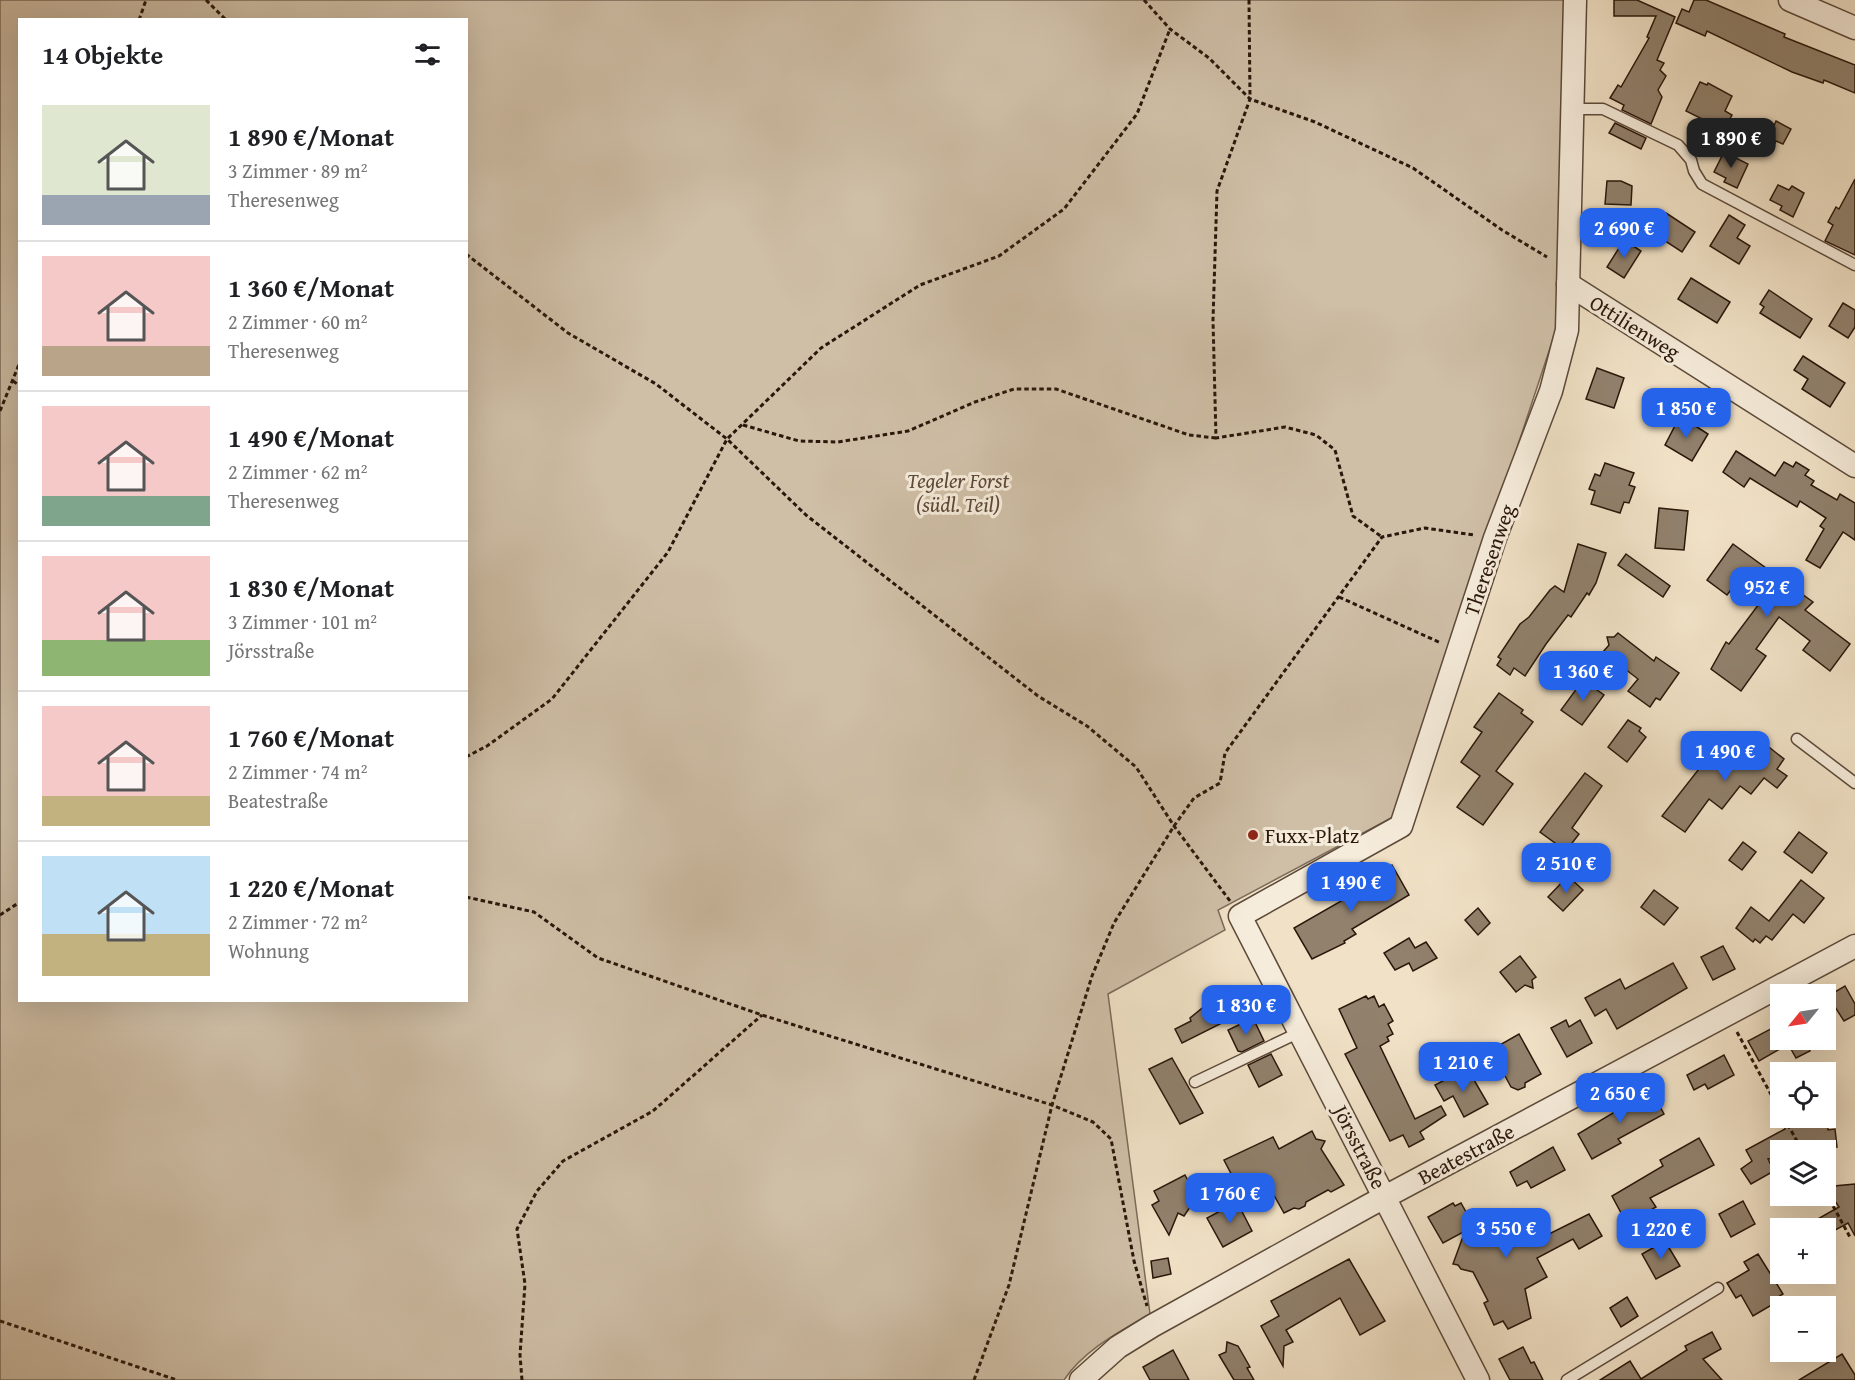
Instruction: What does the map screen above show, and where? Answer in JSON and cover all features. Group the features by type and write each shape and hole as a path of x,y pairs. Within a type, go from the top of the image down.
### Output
{"street":[{"name":"Theresenweg","path":"1240,916 1401,826 1495,538 1551,391 1567,330 1575,0"},
{"path":"1790,0 1855,28"},
{"name":"Ottilienweg","path":"1568,284 1855,466"},
{"name":"Jörsstraße","path":"1240,916 1478,1380"},
{"name":"Beatestraße","path":"1083,1378 1118,1347 1152,1326 1386,1197 1855,946"}],"lane":[{"path":"1572,109 1603,109 1678,145 1691,160 1694,171 1702,184 1855,265"},
{"path":"1797,739 1855,783"},
{"path":"1195,1082 1300,1032"},
{"path":"1567,1380 1718,1288"}],"path":[{"path":"140,18 146,0"},
{"path":"206,0 224,18"},
{"path":"1144,0 1170,28 1209,58 1250,99 1315,122 1413,168 1502,230 1552,260 1568,284"},
{"path":"1216,438 1213,320 1217,191 1250,99 1249,0"},
{"path":"468,756 487,746 552,699 668,552 728,439 821,348 920,285 999,256 1064,209 1137,114 1170,28"},
{"path":"468,256 568,333 656,384 728,439 806,515 1038,696 1087,726 1136,767 1174,826 1240,916"},
{"path":"0,411 18,367"},
{"path":"13,381 18,385"},
{"path":"743,425 799,441 838,442 908,431 975,402 1014,389 1056,389 1189,435 1216,438 1285,427 1316,435 1335,450 1353,516 1382,537"},
{"path":"974,1380 1009,1285 1052,1105 1092,976 1114,923 1174,826 1194,798 1220,783 1225,753 1382,537 1425,528 1495,538"},
{"path":"1339,597 1457,650"},
{"path":"468,897 534,912 598,958 762,1015 1052,1105 1093,1122 1111,1139 1134,1261 1152,1326"},
{"path":"0,915 18,903"},
{"path":"1727,1014 1770,1093"},
{"path":"522,1380 520,1355 525,1284 517,1229 537,1191 563,1161 653,1110 762,1015"},
{"path":"1833,1206 1851,1239"},
{"path":"0,1321 177,1380"}],"green space":[{"name":"Tegeler Forst (südl. Teil)","path":"0,0 1564,0 1556,330 1395,816 1218,910 1225,930 1108,994 1150,1314 1092,1351 1072,1369 1064,1380 0,1380"}],"building":[{"path":"1614,0 1637,0 1675,17 1657,60 1664,63 1660,70 1666,76 1658,90 1662,97 1651,124 1622,110 1624,105 1610,98 1618,85 1621,87 1649,38 1647,37 1656,16 1614,16"},
{"path":"1694,0 1706,0 1785,34 1784,37 1855,65 1855,93 1824,80 1823,83 1792,72 1707,31 1705,36 1676,23 1682,9 1689,12"},
{"path":"1700,82 1707,85 1708,83 1732,96 1725,111 1732,115 1724,130 1686,111"},
{"path":"1776,121 1791,129 1783,144 1776,141 1770,152 1754,145 1766,122 1774,126"},
{"path":"1615,123 1646,138 1641,149 1609,133"},
{"path":"1724,152 1748,164 1737,188 1724,182 1726,178 1714,172"},
{"path":"1855,179 1855,255 1825,241 1833,225 1828,222 1836,207 1839,209"},
{"path":"1607,181 1621,181 1632,186 1631,205 1605,204"},
{"path":"1778,185 1789,190 1792,186 1804,193 1793,217 1780,210 1782,206 1770,200"},
{"path":"1666,213 1695,232 1682,252 1653,233"},
{"path":"1729,215 1745,225 1737,238 1750,246 1739,264 1710,246"},
{"path":"1624,240 1641,251 1624,278 1607,267"},
{"path":"1691,278 1730,302 1717,323 1678,299"},
{"path":"1769,290 1812,319 1800,338 1760,313 1764,307 1760,304"},
{"path":"1843,303 1855,310 1855,327 1848,338 1829,326"},
{"path":"1803,356 1845,383 1830,407 1802,389 1808,379 1794,370"},
{"path":"1597,368 1624,378 1614,408 1586,399"},
{"path":"1680,416 1708,434 1692,461 1665,445"},
{"path":"1736,451 1775,476 1784,462 1793,467 1796,462 1809,470 1805,475 1814,481 1811,485 1837,500 1840,494 1855,503 1855,540 1843,532 1820,568 1806,560 1824,529 1820,526 1826,518 1800,501 1797,507 1750,478 1744,487 1723,472"},
{"path":"1605,463 1634,473 1629,485 1635,487 1629,503 1624,502 1620,513 1591,504 1595,491 1589,489 1595,474 1600,476"},
{"path":"1659,508 1688,511 1684,550 1655,548"},
{"path":"1578,544 1606,553 1596,583 1571,617 1568,615 1525,676 1514,668 1510,675 1497,665 1501,659 1498,657 1520,624 1529,617 1550,590 1555,586 1564,592"},
{"path":"1733,544 1813,602 1805,610 1850,644 1830,671 1803,650 1810,641 1779,617 1756,649 1766,656 1741,691 1711,669 1726,642 1729,644 1759,604 1734,586 1727,595 1707,580"},
{"path":"1626,554 1670,586 1663,597 1618,565"},
{"path":"1618,633 1654,661 1656,657 1679,673 1660,700 1656,698 1650,707 1628,691 1638,679 1603,652 1609,645 1607,637 1614,637"},
{"path":"1583,680 1604,695 1582,725 1561,710"},
{"path":"1499,693 1523,710 1521,713 1533,722 1496,771 1513,784 1483,825 1457,807 1480,776 1461,762 1482,732 1474,727"},
{"path":"1628,720 1641,728 1639,731 1646,737 1627,762 1608,747"},
{"path":"1760,740 1784,759 1777,769 1787,776 1777,788 1764,778 1751,794 1740,786 1722,809 1709,799 1685,832 1662,816 1706,760 1721,771 1742,743 1752,750"},
{"path":"1585,773 1602,786 1572,828 1579,834 1566,851 1540,832"},
{"path":"1799,832 1827,853 1812,873 1784,852"},
{"path":"1743,842 1756,852 1742,870 1729,860"},
{"path":"1392,865 1409,895 1352,929 1356,934 1344,941 1345,943 1312,959 1294,928 1357,892 1355,887"},
{"path":"1568,876 1583,890 1563,911 1548,897"},
{"path":"1801,880 1824,898 1804,923 1793,914 1772,940 1766,936 1760,943 1755,939 1753,942 1736,928 1751,907 1769,921"},
{"path":"1654,890 1678,908 1664,925 1641,907"},
{"path":"1478,908 1490,923 1478,935 1465,920"},
{"path":"1409,938 1415,948 1426,942 1437,958 1413,971 1409,963 1395,970 1384,953"},
{"path":"1723,946 1735,969 1713,980 1701,957"},
{"path":"1520,956 1536,977 1532,980 1533,988 1525,985 1516,992 1500,972"},
{"path":"1673,963 1687,988 1617,1029 1606,1009 1595,1016 1585,998 1620,979 1625,989"},
{"path":"1845,986 1855,1004 1855,1015 1844,1021 1836,1008 1836,991"},
{"path":"1366,996 1368,999 1374,996 1379,1007 1384,1004 1393,1021 1388,1024 1393,1034 1387,1037 1389,1041 1380,1046 1415,1119 1441,1106 1446,1115 1420,1132 1424,1139 1409,1147 1403,1135 1390,1141 1345,1054 1357,1048 1339,1009"},
{"path":"1229,1002 1236,1016 1182,1043 1175,1029 1191,1021 1190,1018 1206,1005 1214,1010"},
{"path":"1253,1018 1264,1041 1242,1052 1238,1051 1228,1030"},
{"path":"1566,1020 1569,1027 1580,1020 1592,1043 1567,1057 1551,1028"},
{"path":"1770,1029 1770,1050 1778,1050 1759,1061 1748,1041"},
{"path":"1519,1034 1541,1074 1518,1090 1511,1087 1491,1050"},
{"path":"1792,1050 1809,1050 1810,1051 1796,1058"},
{"path":"1271,1054 1282,1075 1259,1087 1248,1065"},
{"path":"1724,1055 1734,1075 1708,1089 1705,1084 1694,1090 1687,1075"},
{"path":"1172,1058 1203,1113 1180,1124 1149,1069"},
{"path":"1458,1073 1466,1075 1470,1073 1488,1104 1464,1117 1453,1096 1444,1101 1435,1085"},
{"path":"1651,1090 1664,1114 1618,1139 1621,1143 1592,1159 1578,1134"},
{"path":"1785,1129 1835,1129 1837,1147 1836,1140 1770,1140 1770,1159 1768,1159 1770,1173 1751,1184 1741,1169 1752,1161 1746,1150"},
{"path":"1312,1131 1316,1139 1325,1141 1321,1149 1344,1185 1331,1192 1328,1190 1306,1202 1305,1206 1299,1209 1294,1208 1284,1213 1263,1176 1238,1187 1224,1160 1273,1137 1279,1149"},
{"path":"1699,1138 1714,1165 1650,1198 1656,1207 1627,1224 1612,1196 1663,1166 1660,1160"},
{"path":"1553,1147 1565,1170 1531,1188 1527,1181 1517,1186 1510,1172"},
{"path":"1185,1175 1197,1197 1184,1216 1178,1213 1169,1235 1152,1205 1159,1201 1154,1191"},
{"path":"1855,1184 1855,1236 1848,1223 1836,1230 1836,1218 1820,1218 1839,1207 1836,1202 1836,1186"},
{"path":"1743,1201 1755,1224 1731,1237 1719,1214"},
{"path":"1237,1202 1252,1231 1223,1247 1207,1218"},
{"path":"1453,1203 1455,1206 1461,1203 1480,1237 1509,1220 1525,1246 1589,1214 1602,1236 1579,1249 1573,1239 1537,1258 1547,1277 1525,1289 1531,1318 1508,1329 1503,1321 1494,1325 1484,1303 1488,1301 1473,1272 1453,1264 1465,1231 1443,1243 1428,1217"},
{"path":"1665,1241 1680,1266 1656,1279 1642,1254"},
{"path":"1758,1254 1770,1273 1770,1284 1777,1284 1783,1294 1770,1296 1770,1306 1753,1316 1741,1295 1736,1298 1727,1283 1749,1270 1744,1262"},
{"path":"1168,1258 1171,1274 1153,1278 1151,1261"},
{"path":"1349,1259 1385,1321 1360,1335 1340,1298 1286,1330 1293,1342 1284,1346 1283,1366 1261,1326 1279,1316 1271,1301"},
{"path":"1627,1297 1638,1316 1621,1327 1610,1308"},
{"path":"1712,1332 1721,1349 1703,1359 1722,1380 1600,1380 1630,1361 1641,1379 1687,1350 1685,1346"},
{"path":"1227,1342 1238,1346 1250,1367 1247,1368 1254,1380 1234,1380 1219,1355 1226,1352"},
{"path":"1523,1347 1543,1380 1510,1380 1499,1359"},
{"path":"1173,1350 1189,1380 1150,1380 1143,1367"},
{"path":"1842,1354 1855,1375 1855,1380 1799,1380 1829,1362 1836,1362 1836,1358"}],"place":[{"name":"Fuxx-Platz","path":"1253,835"}]}
